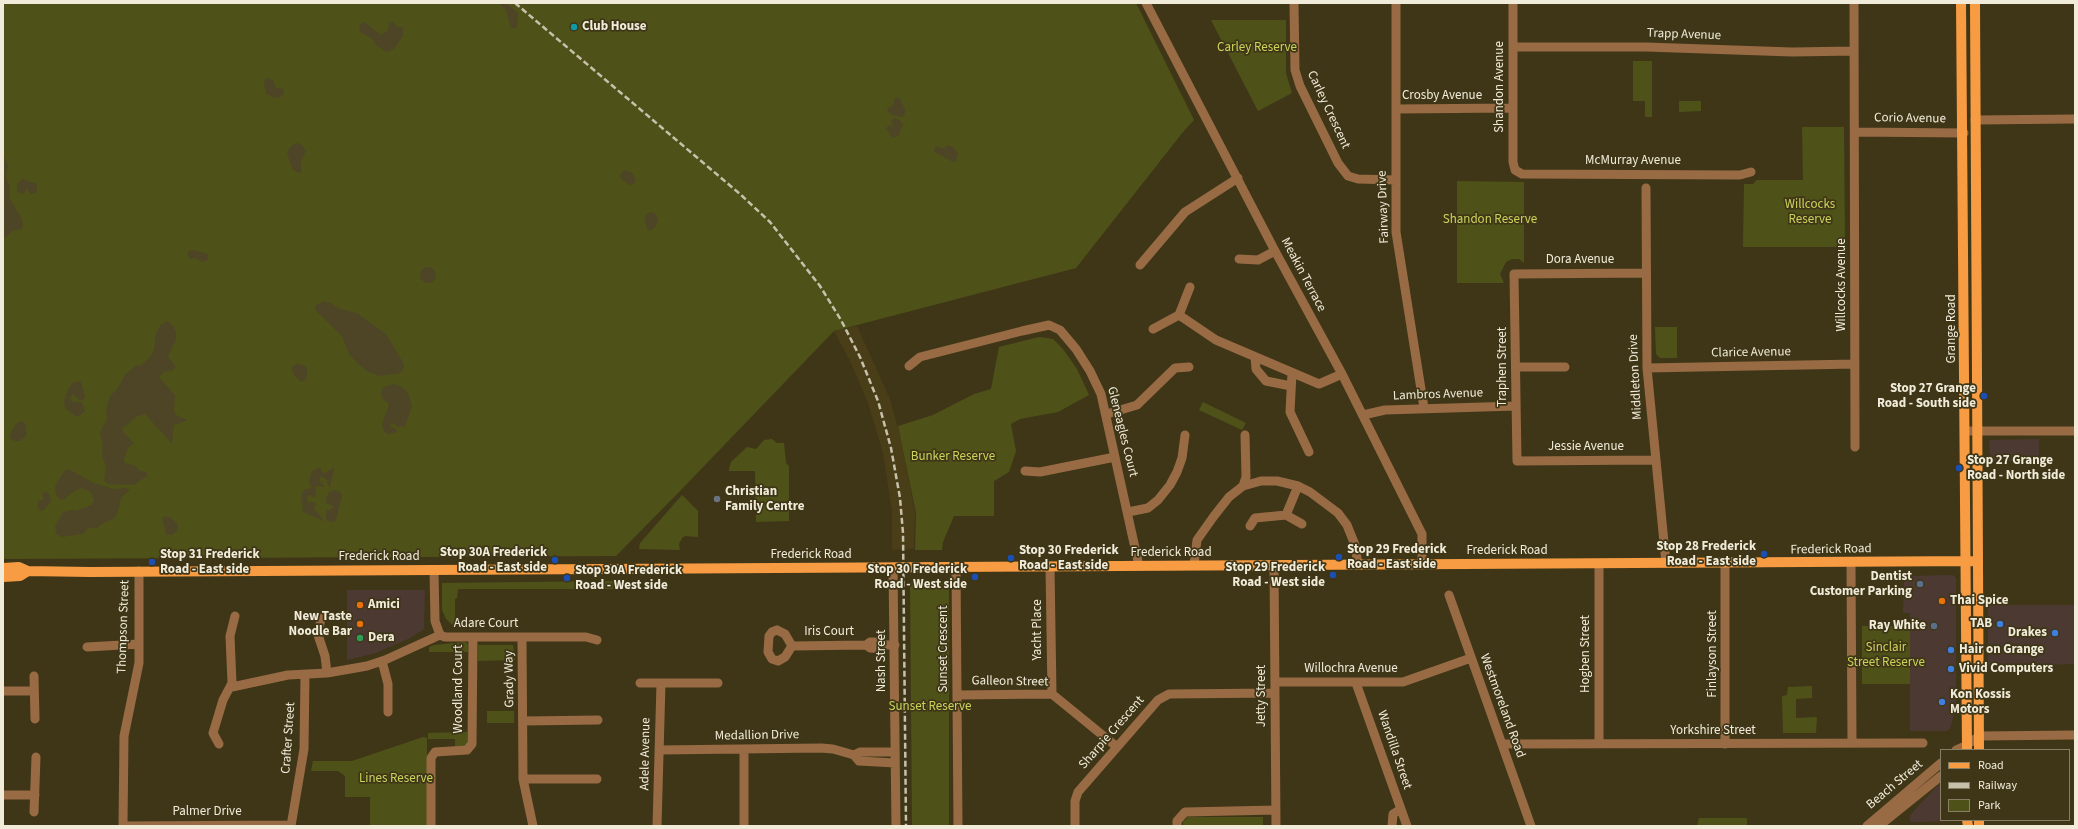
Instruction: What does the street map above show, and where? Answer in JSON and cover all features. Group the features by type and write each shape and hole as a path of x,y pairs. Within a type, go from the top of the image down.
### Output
{"main road":[{"name":"Grange Road","path":"1961,3 1964,133 1966,748"},
{"name":"Grange Road","path":"1975,3 1979,749"},
{"path":"1964,133 1975,120"},
{"name":"Frederick Road","path":"3,568 20,567 28,571 434,570 1851,563 1978,561"},
{"name":"Frederick Road","path":"3,577 20,576 28,571"}],"street":[{"name":"Meakin Terrace","path":"1146,3 1275,251 1342,374 1422,534 1422,564"},
{"name":"Carley Crescent","path":"1294,3 1295,70 1300,86 1338,163 1348,176 1358,179 1396,180"},
{"name":"Shandon Avenue","path":"1513,3 1513,162 1515,170"},
{"name":"Willcocks Avenue","path":"1854,3 1856,132 1855,447"},
{"name":"Fairway Drive","path":"1396,4 1396,232 1424,408"},
{"name":"Trapp Avenue","path":"1513,47 1646,47 1792,52 1854,51"},
{"name":"Crosby Avenue","path":"1396,109 1513,108"},
{"path":"1975,120 2075,118"},
{"name":"Corio Avenue","path":"1856,132 1964,133"},
{"name":"McMurray Avenue","path":"1515,170 1522,174 1740,175 1751,172"},
{"path":"1140,265 1185,212 1238,178"},
{"name":"Middleton Drive","path":"1646,188 1647,368 1666,563"},
{"path":"1239,259 1258,260 1275,251"},
{"name":"Dora Avenue","path":"1514,274 1646,273"},
{"name":"Traphen Street","path":"1514,274 1517,461"},
{"path":"1153,329 1179,315 1190,287"},
{"path":"1179,315 1216,340 1320,384 1342,374"},
{"name":"Gleneagles Court","path":"909,366 920,357 1049,325 1060,330 1076,349 1090,371 1101,394 1139,566"},
{"path":"1255,357 1256,369 1266,381 1291,386"},
{"name":"Clarice Avenue","path":"1647,368 1855,364"},
{"path":"1106,414 1137,405 1175,368 1189,367"},
{"path":"1516,367 1565,367"},
{"path":"1292,373 1290,412 1309,452"},
{"name":"Lambros Avenue","path":"1363,415 1385,410 1516,406"},
{"path":"1965,431 2075,431"},
{"path":"1128,512 1148,508 1158,500 1170,485 1182,458 1185,435"},
{"path":"1243,486 1246,476 1246,435"},
{"path":"1025,470 1040,472 1115,457"},
{"name":"Jessie Avenue","path":"1517,461 1656,460"},
{"path":"1194,566 1195,548 1202,531 1229,497 1243,486 1261,481 1277,481 1298,486 1310,492 1338,513 1347,525 1355,545 1358,565"},
{"path":"1286,515 1298,486"},
{"path":"1250,526 1255,518 1286,515 1302,524"},
{"name":"Finlayson Street","path":"1725,563 1725,744"},
{"path":"1851,563 1852,744"},
{"name":"Hogben Street","path":"1599,564 1599,744"},
{"name":"Jetty Street","path":"1274,565 1276,826"},
{"name":"Nash Street","path":"893,567 896,826"},
{"name":"Sunset Crescent","path":"956,567 958,826"},
{"name":"Yacht Place","path":"1050,567 1052,694"},
{"name":"Adare Court","path":"434,570 434,611 440,635 445,637 586,637 597,640"},
{"name":"Thompson Street","path":"123,826 124,737 138,669 139,571"},
{"name":"Westmoreland Road","path":"1449,595 1531,826"},
{"path":"219,744 214,733 223,700 232,687 230,636 235,616"},
{"path":"321,618 318,635 325,656 327,673"},
{"path":"232,687 288,675 306,675 352,670 382,661 440,635"},
{"name":"Woodland Court","path":"431,826 432,755 439,752 464,751 470,749 472,744 472,637"},
{"name":"Grady Way","path":"522,638 524,779 533,826"},
{"name":"Iris Court","path":"792,646 866,645 870,642 881,642 884,645 895,645"},
{"path":"87,648 138,644"},
{"name":"Willochra Avenue","path":"1275,682 1403,682 1471,658"},
{"path":"382,661 388,684 388,712"},
{"name":"Crafter Street","path":"291,825 304,749 306,675"},
{"path":"34,676 35,719"},
{"path":"640,683 718,683"},
{"name":"Adele Avenue","path":"658,826 661,683"},
{"name":"Wandilla Street","path":"1356,683 1407,826"},
{"path":"3,691 34,691"},
{"name":"Sharpie Crescent","path":"1075,826 1075,801 1078,792 1158,700 1169,694 1275,693"},
{"name":"Galleon Street","path":"957,695 1052,694 1117,747"},
{"name":"Grady Way","path":"523,721 598,720"},
{"path":"1966,748 1979,736 2075,735"},
{"name":"Yorkshire Street","path":"1503,744 1923,743"},
{"name":"Medallion Drive","path":"659,750 821,748 833,749 854,755 859,761 895,763"},
{"path":"744,749 744,826"},
{"name":"Medallion Drive","path":"854,755 860,752 895,752"},
{"path":"34,812 36,757"},
{"name":"Beach Street","path":"1867,826 1940,764"},
{"name":"Beach Street","path":"1880,826 1940,777"},
{"path":"524,779 597,780"},
{"path":"3,795 35,795"},
{"path":"1392,826 1393,814 1401,809"},
{"path":"1177,826 1177,821 1185,812 1276,810"},
{"name":"Palmer Drive","path":"123,826 291,825"}],"shaded area":[{"path":"857,326 890,399 901,440 915,513 914,549 892,550 892,512 883,453 868,403 851,363 834,331"},
{"path":"2039,439 2039,461 1990,461 1989,440"},
{"path":"1953,575 1956,578 1956,707 1950,728 1947,731 1910,731 1910,613 1903,613 1904,576"},
{"path":"347,590 425,590 424,629 410,638 376,653 347,660"},
{"path":"1988,605 2075,605 2075,664 1988,667"},
{"path":"1940,783 1940,821 1958,821 1910,822 1910,815"}],"green space":[{"path":"3,3 1136,3 1194,120 1076,268 834,331 616,556 3,559"},
{"name":"Carley Reserve","path":"1211,20 1286,20 1286,73 1292,93 1258,111"},
{"path":"1633,61 1652,61 1652,117 1645,117 1645,101 1633,101"},
{"path":"1679,101 1701,101 1701,111 1679,112"},
{"name":"Willcocks Reserve","path":"1802,127 1844,127 1845,247 1743,247 1744,184 1753,184 1757,180 1803,180"},
{"name":"Shandon Reserve","path":"1457,181 1524,182 1524,263 1519,259 1512,259 1506,262 1500,274 1504,283 1457,283"},
{"path":"1655,327 1677,327 1677,358 1660,358 1656,354"},
{"name":"Bunker Reserve","path":"1039,337 1053,339 1063,349 1077,369 1089,395 1058,412 1020,419 1011,424 1016,451 1009,472 994,481 994,516 954,516 943,542 942,550 915,550 916,513 898,426 933,415 974,394 991,389 999,347"},
{"path":"1203,402 1246,423 1242,430 1199,410"},
{"path":"772,439 777,443 784,443 786,463 789,466 789,521 756,522 755,471 729,471 729,469 731,462 747,447 756,449 764,440"},
{"path":"682,495 698,511 698,537 685,536 682,538 679,544 680,550 639,549 640,543"},
{"path":"613,581 613,589 458,589 457,598 455,599 455,627 446,619 442,610 442,583"},
{"name":"Sunset Reserve","path":"912,582 945,582 949,588 949,826 912,826 910,584"},
{"name":"Sinclair Street Reserve","path":"1862,626 1910,626 1910,684 1862,684"},
{"path":"465,642 468,644 468,652 429,652 429,647 434,645"},
{"path":"478,645 513,645 515,660 478,661"},
{"path":"1812,686 1812,698 1796,699 1796,718 1817,717 1816,733 1783,733 1782,696 1787,695 1788,687"},
{"path":"487,711 514,711 514,723 487,723"},
{"path":"467,732 467,744 464,747 455,747 455,739 428,739 428,733"},
{"name":"Lines Reserve","path":"423,737 427,738 427,826 370,826 370,797 345,797 345,776 338,771 311,771 313,761 352,761"},
{"path":"1188,817 1263,817 1263,826 1183,826 1183,822"},
{"path":"1699,818 1747,818 1747,825 1697,826"}],"sand":[{"path":"498,3 506,3 518,13 517,28 511,28 506,10"},
{"path":"365,22 381,35 388,31 389,22 393,22 397,27 403,27 403,36 394,49 387,52 377,46 372,39 359,31 360,25"},
{"path":"268,78 273,80 276,88 283,89 284,93 281,97 276,98 266,94 264,85 265,80"},
{"path":"897,97 900,99 906,111 903,117 892,115 887,111 888,108 894,104 894,99"},
{"path":"894,118 900,120 903,125 898,136 892,138 886,128 889,125 894,127 891,121"},
{"path":"298,143 302,145 306,151 301,162 301,173 293,170 287,154 289,148"},
{"path":"947,145 953,147 958,153 956,162 953,162 933,151 936,146 944,149"},
{"path":"3,155 8,165 6,174 7,181 10,185 10,199 22,219 23,225 22,229 14,230 5,238 3,237"},
{"path":"624,170 632,173 636,179 634,184 629,185 620,178 621,173"},
{"path":"22,179 37,184 37,192 31,194 27,188 24,194 17,192 17,184"},
{"path":"650,212 656,214 658,219 656,226 651,231 647,230 645,218"},
{"path":"193,250 208,254 208,260 202,262 196,258 190,259 187,254 189,251"},
{"path":"428,267 435,272 436,275 431,282 428,283 421,278 420,275 425,268"},
{"path":"324,301 340,309 357,313 386,334 404,364 404,368 400,373 380,376 368,372 358,364 349,354 342,336 316,311 315,306"},
{"path":"167,321 176,331 176,340 168,356 176,367 173,370 164,372 159,377 175,395 174,412 178,416 188,420 174,425 172,444 145,414 136,417 122,429 134,443 128,448 124,459 125,463 136,466 140,471 147,472 147,476 134,485 108,484 104,481 106,466 102,456 103,446 100,432 107,419 106,409 110,396 117,389 125,375 135,366 141,365 150,357 154,349 156,332 161,325"},
{"path":"296,364 303,365 307,368 307,376 304,382 300,381 293,374 292,367"},
{"path":"81,381 85,397 83,400 79,400 73,394 70,398 73,402 82,402 85,411 79,416 75,416 65,408 64,400 69,387 73,383"},
{"path":"394,384 402,387 408,393 412,406 405,426 398,427 391,423 391,427 395,428 397,432 388,434 384,432 382,424 389,404 383,399 381,394 383,387"},
{"path":"21,421 25,423 27,435 20,441 14,441 10,438 10,434 16,424"},
{"path":"320,467 322,472 325,473 335,467 330,487 327,480 321,476 319,480 325,487 316,486 315,498 310,495 308,496 307,500 308,502 314,502 316,504 314,508 324,521 303,512 301,495 305,489 312,488 309,482 310,476 312,471"},
{"path":"69,469 94,483 114,489 126,488 130,490 121,498 117,515 113,519 100,525 97,529 93,527 88,529 83,534 62,537 56,534 55,526 63,512 72,510 76,511 91,505 94,500 91,492 81,488 71,493 64,500 60,499 56,495 55,486 64,471"},
{"path":"334,490 339,491 342,496 336,520 334,522 327,521 326,518 326,511 332,509 333,506 326,503 326,498 329,492"},
{"path":"46,491 50,495 51,501 44,510 40,511 37,505 39,500 44,500 42,495"},
{"path":"164,516 171,518 177,523 178,528 172,535 166,534 162,519"}],"railway":[{"path":"515,3 740,194 770,222 820,286 841,320 860,357 878,401 891,448 900,498 903,533 906,826"}],"place":[{"name":"Club House","path":"574,27"},
{"name":"Stop 27 Grange Road - South side","path":"1984,396"},
{"name":"Stop 27 Grange Road - North side","path":"1959,468"},
{"name":"Christian Family Centre","path":"717,499"},
{"name":"Stop 28 Frederick Road - East side","path":"1764,554"},
{"name":"Stop 29 Frederick Road - East side","path":"1339,557"},
{"name":"Stop 30 Frederick Road - East side","path":"1011,558"},
{"name":"Stop 30A Frederick Road - East side","path":"555,560"},
{"name":"Stop 31 Frederick Road - East side","path":"152,562"},
{"name":"Stop 29 Frederick Road - West side","path":"1333,575"},
{"name":"Stop 30 Frederick Road - West side","path":"975,577"},
{"name":"Stop 30A Frederick Road - West side","path":"567,578"},
{"name":"Dentist Customer Parking","path":"1920,584"},
{"name":"Thai Spice","path":"1942,601"},
{"name":"Amici","path":"360,605"},
{"name":"New Taste Noodle Bar","path":"360,624"},
{"name":"TAB","path":"2000,624"},
{"name":"Ray White","path":"1934,626"},
{"name":"Drakes","path":"2055,633"},
{"name":"Dera","path":"360,638"},
{"name":"Hair on Grange","path":"1951,650"},
{"name":"Vivid Computers","path":"1951,669"},
{"name":"Kon Kossis Motors","path":"1942,702"}]}
